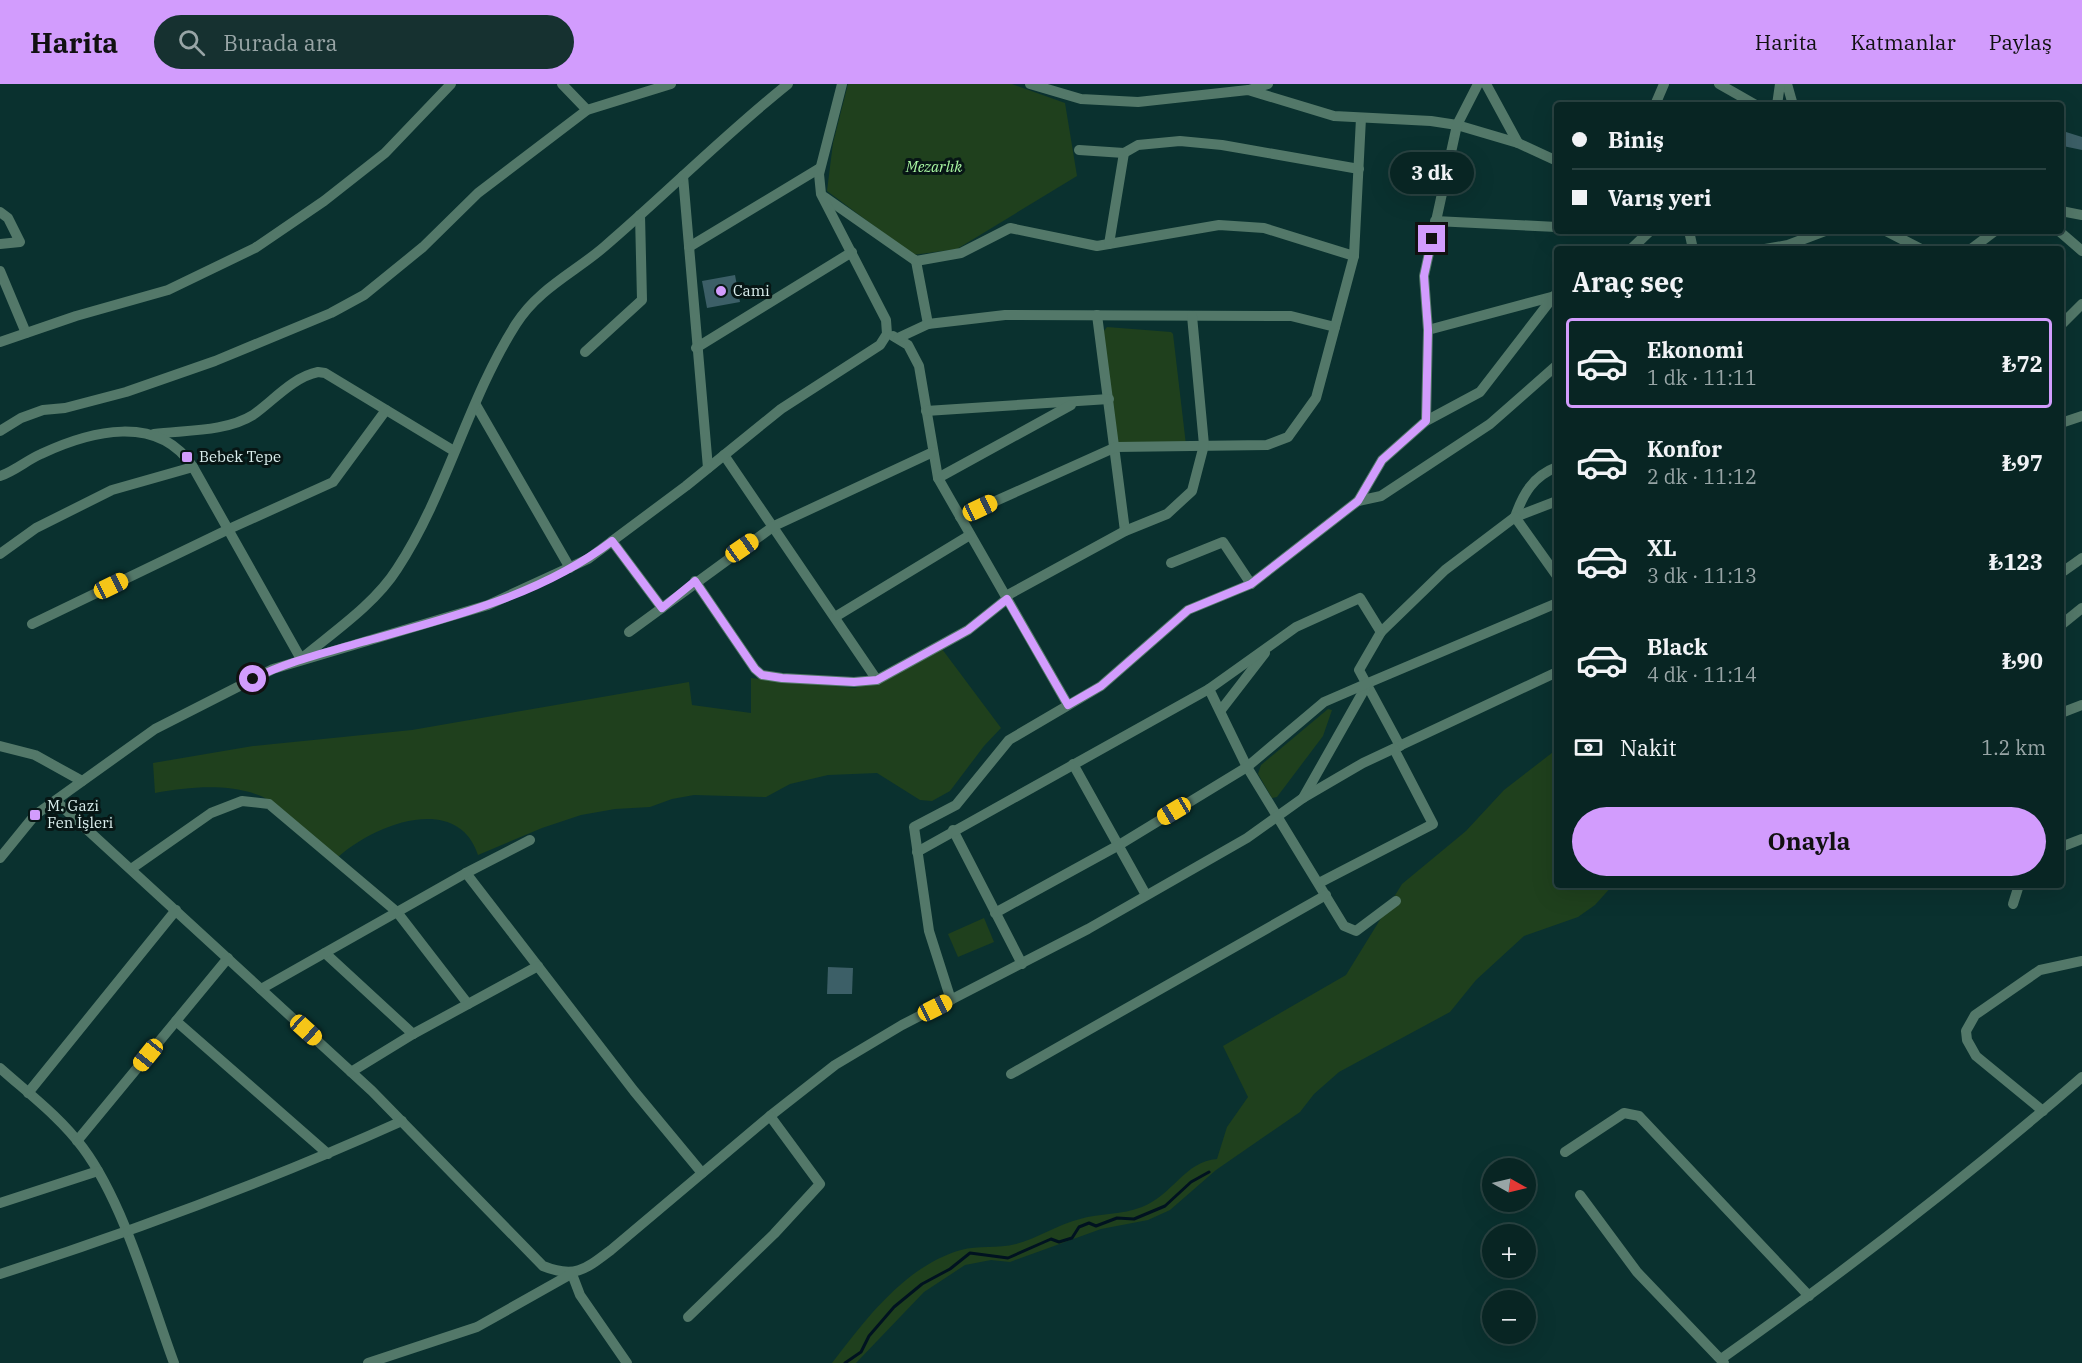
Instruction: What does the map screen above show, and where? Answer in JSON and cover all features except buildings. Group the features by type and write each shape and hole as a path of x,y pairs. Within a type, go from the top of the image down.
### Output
{"street":[{"path":"0,342 76,316 168,290 255,248 324,201 385,153 451,84"},
{"path":"562,84 586,110"},
{"path":"0,431 21,418 43,410 65,408 126,392 215,361 332,314 364,295 423,247 478,193 586,110 671,84"},
{"path":"301,659 357,613 397,571 430,508 454,451 516,323 545,290 602,249 730,130 788,84"},
{"path":"0,858 35,815 155,729 273,669 489,605 588,559 781,409 880,345 887,334 886,320 821,194 820,168 842,84"},
{"path":"1030,84 1081,99 1138,102 1248,90 1268,84"},
{"path":"1426,421 1428,330 1424,276 1456,125 1478,84"},
{"path":"1486,84 1518,143"},
{"path":"1656,102 1664,84"},
{"path":"1719,84 1751,102"},
{"path":"1778,102 1780,84"},
{"path":"1787,84 1793,102"},
{"path":"1248,90 1334,116 1431,120 1456,125 1518,143 1554,160"},
{"path":"960,517 1116,447 1267,445 1288,437 1316,398 1354,256 1361,118"},
{"path":"1079,150 1124,153 1138,144 1180,141 1222,145 1359,169"},
{"path":"1109,244 1124,153"},
{"path":"688,247 820,168"},
{"path":"683,176 708,468"},
{"path":"821,194 916,261 928,324"},
{"path":"0,212 8,218 20,242 0,244"},
{"path":"2064,212 2082,215"},
{"path":"585,352 642,300 640,215"},
{"path":"1435,221 1554,227"},
{"path":"916,261 962,253 1010,228 1097,246 1219,225 1264,228 1354,256"},
{"path":"1634,246 1647,234"},
{"path":"1801,245 1820,234"},
{"path":"1892,234 1915,246"},
{"path":"1975,246 1991,234"},
{"path":"2063,234 2082,251"},
{"path":"696,348 852,252"},
{"path":"0,271 26,333"},
{"path":"1428,330 1554,296"},
{"path":"951,1000 929,931 914,827 956,805 1009,740 1101,686 1188,610 1251,584 1358,501 1382,460 1426,421 1480,393 1554,297"},
{"path":"2064,323 2082,304"},
{"path":"898,338 928,324 1005,315 1291,316 1335,327"},
{"path":"1097,315 1116,447 1125,531"},
{"path":"695,581 762,675 854,682 877,680 968,630 1006,598 1125,531 1167,514 1192,491 1204,445 1192,316"},
{"path":"887,334 898,338 911,350 919,366 938,478 1068,705"},
{"path":"1358,501 1381,495 1490,424 1554,368"},
{"path":"153,434 233,424 252,416 281,392 318,372 454,451"},
{"path":"926,411 1109,399"},
{"path":"938,478 1073,403"},
{"path":"476,405 570,568"},
{"path":"32,624 229,528 333,482 386,410"},
{"path":"2064,422 2082,416"},
{"path":"0,476 73,440 104,432 135,430 153,434 170,442 187,457 301,659"},
{"path":"629,632 695,581 774,526 933,452"},
{"path":"724,455 877,680"},
{"path":"0,554 36,528 112,490 193,467"},
{"path":"1515,517 1521,500 1531,484 1544,472 1554,468"},
{"path":"1319,883 1433,824 1368,683 1359,670 1381,632 1445,570 1515,517 1554,502"},
{"path":"1515,517 1554,572"},
{"path":"835,617 970,535"},
{"path":"612,541 662,608"},
{"path":"1171,562 1223,542 1251,584"},
{"path":"2064,568 2082,558"},
{"path":"917,852 1209,689 1296,627 1360,598 1381,632"},
{"path":"995,913 1119,844 1247,767 1324,702 1554,604"},
{"path":"2064,623 2082,608"},
{"path":"1221,710 1271,644"},
{"path":"368,1363 477,1327 572,1273 587,1269 770,1116 835,1065 902,1025 1022,964 1247,838 1276,815 1363,763 1516,689 1554,673"},
{"path":"1303,798 1368,683"},
{"path":"1209,689 1247,767 1344,926 1353,931 1396,901"},
{"path":"2064,713 2082,705"},
{"path":"0,747 35,755 82,782"},
{"path":"1073,764 1146,895"},
{"path":"56,801 351,1072 543,1266 558,1272 572,1273"},
{"path":"131,869 211,813 242,801 269,804 397,912 468,1004"},
{"path":"953,830 1022,964"},
{"path":"2064,846 2082,839"},
{"path":"261,989 466,873 530,840"},
{"path":"466,873 634,1091 702,1173"},
{"path":"2013,904 2018,888"},
{"path":"1011,1074 1326,895"},
{"path":"28,1093 176,910"},
{"path":"325,953 413,1034"},
{"path":"77,1141 228,958"},
{"path":"2043,1111 1976,1056 1967,1040 1966,1031 1975,1015 2040,970 2082,961"},
{"path":"351,1072 413,1034 538,966"},
{"path":"176,1021 328,1154"},
{"path":"0,1068 77,1141 98,1171 126,1233 174,1363"},
{"path":"1580,1195 1637,1272 1723,1361 1983,1163 2082,1077"},
{"path":"1565,1152 1624,1113 1639,1116 1809,1296"},
{"path":"688,1317 774,1234 820,1184 770,1116"},
{"path":"0,1274 126,1233 328,1154 402,1121"},
{"path":"0,1203 98,1171"},
{"path":"572,1273 580,1295 627,1363"}],"green space":[{"name":"Mezarlık","path":"848,84 1012,84 1065,103 1077,176 957,249 913,255 827,191 833,143"},
{"path":"1107,327 1173,334 1186,445 1116,444 1099,337"},
{"path":"942,649 1001,728 984,746 950,791 932,801 920,800 877,773 828,775 790,784 766,797 694,795 672,799 650,807 615,809 581,815 542,828 478,855 467,835 452,824 432,819 411,820 390,826 369,836 350,847 335,860 287,815 261,796 236,789 222,788 181,789 155,793 153,763 253,746 412,730 689,682 692,705 751,713 751,678 855,688"},
{"path":"1328,709 1332,710 1323,736 1277,797 1272,798 1258,774 1261,765"},
{"path":"1554,751 1554,888 1610,888 1595,905 1578,917 1524,936 1476,980 1450,1012 1339,1072 1314,1094 1300,1112 1216,1170 1170,1210 1148,1220 1101,1229 1010,1262 991,1260 965,1265 924,1292 856,1363 832,1363 888,1296 922,1268 961,1250 1016,1244 1080,1219 1142,1207 1153,1202 1196,1166 1217,1159 1227,1127 1248,1097 1223,1046 1346,975 1402,884 1466,831 1504,790"},
{"path":"984,918 994,942 958,957 948,934"}],"waterway":[{"path":"845,1363 861,1352 869,1336 894,1307 922,1284 950,1269 970,1253 1008,1258 1051,1239 1059,1242 1072,1238 1079,1227 1089,1223 1096,1226 1117,1218 1134,1219 1165,1206 1191,1182 1209,1172"}],"place":[{"name":"Cami","path":"721,291"},
{"name":"Bebek Tepe","path":"187,457"},
{"name":"M. Gazi Fen İşleri","path":"35,815"}],"route":[{"path":"253,679 301,659 489,605 588,559 612,541 662,608 695,581 755,669 762,675 770,677 854,682 877,680 968,630 1007,599 1068,705 1101,686 1188,610 1251,584 1358,501 1382,460 1426,421 1428,330 1424,276 1432,239"}]}
